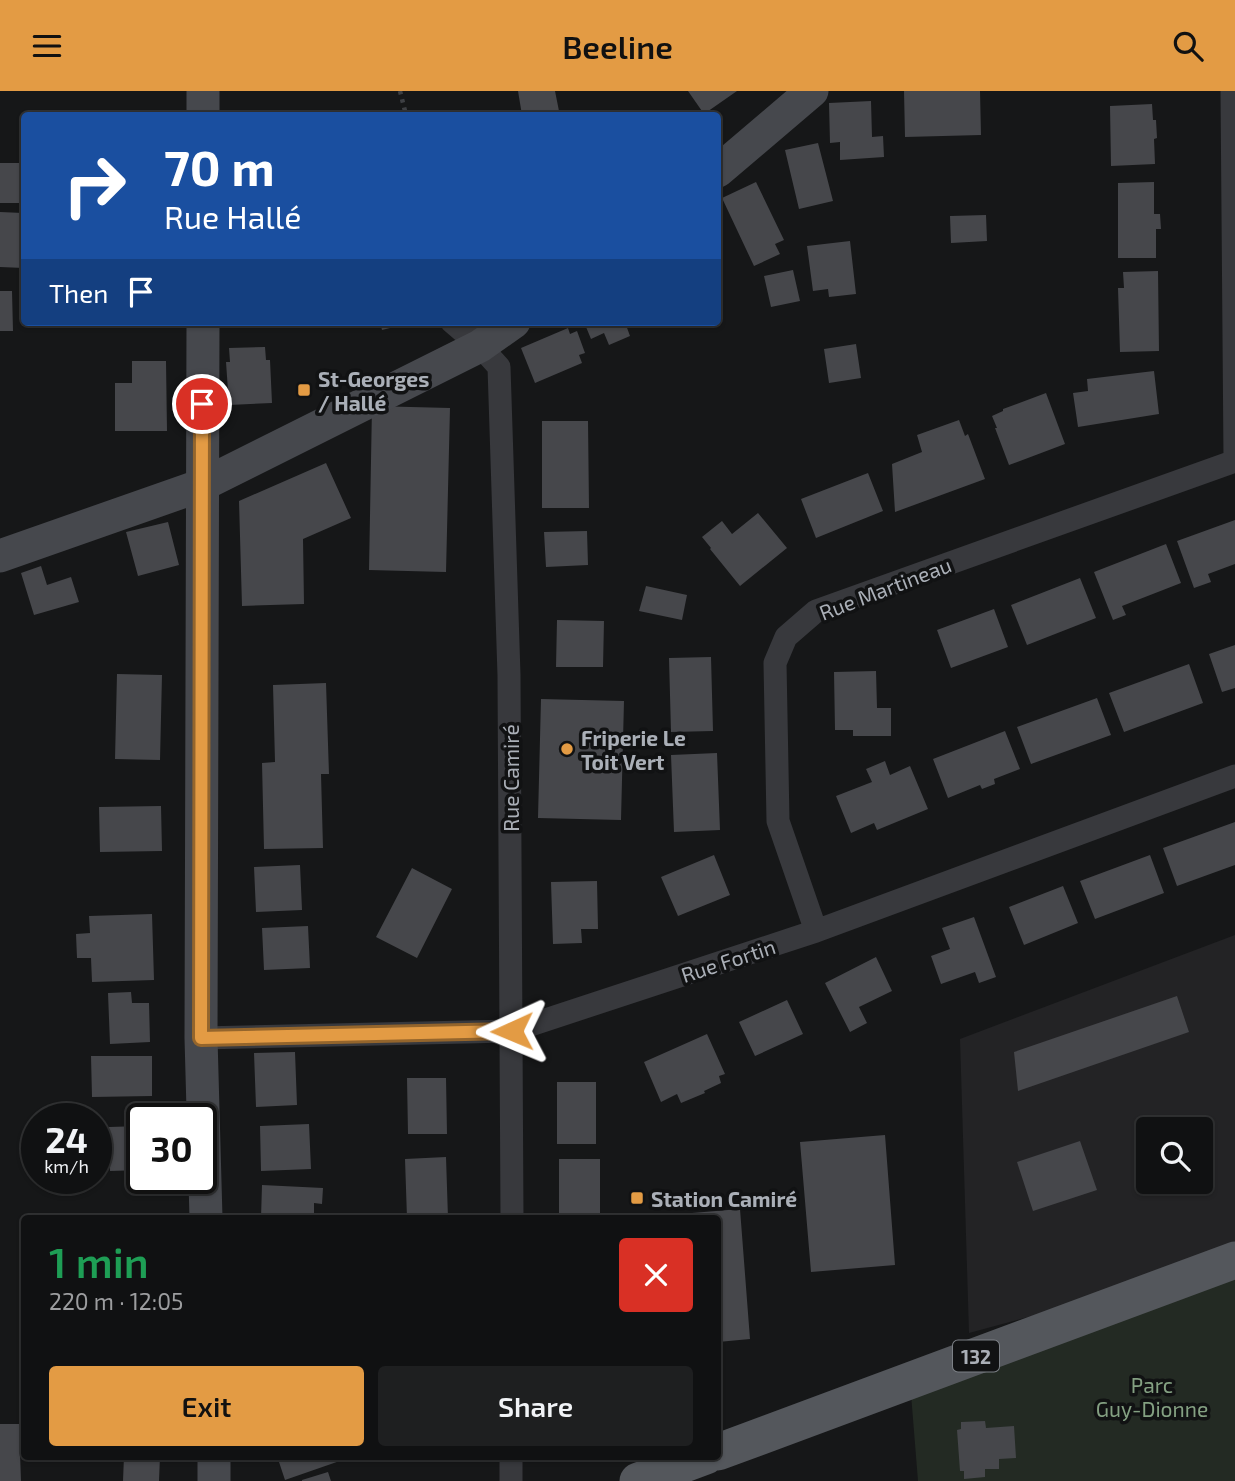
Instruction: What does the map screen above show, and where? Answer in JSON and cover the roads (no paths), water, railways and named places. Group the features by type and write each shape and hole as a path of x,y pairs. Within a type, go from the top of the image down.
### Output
{"main road":[{"name":"132","path":"721,1451 1235,1260"},
{"path":"638,1481 695,1460"}],"street":[{"path":"203,91 203,112"},
{"path":"721,168 811,91"},
{"path":"1232,91 1235,460"},
{"path":"203,326 201,1038 206,1215"},
{"name":"Rue Camiré","path":"457,326 499,367 509,674 512,1215"},
{"path":"0,555 202,485 480,346 508,326"},
{"name":"Rue Martineau","path":"816,931 778,821 775,663 786,637 816,611 1235,460"},
{"name":"Rue Fortin","path":"201,1038 512,1031 816,931 1235,776"},
{"path":"214,1460 214,1481"},
{"path":"511,1481 512,1460"}],"place":[{"name":"St-Georges / Hallé","path":"304,390"},
{"name":"Friperie Le Toit Vert","path":"567,749"},
{"name":"Station Camiré","path":"637,1198"}],"park label":[{"name":"Parc Guy-Dionne","path":"1152,1396"}]}
